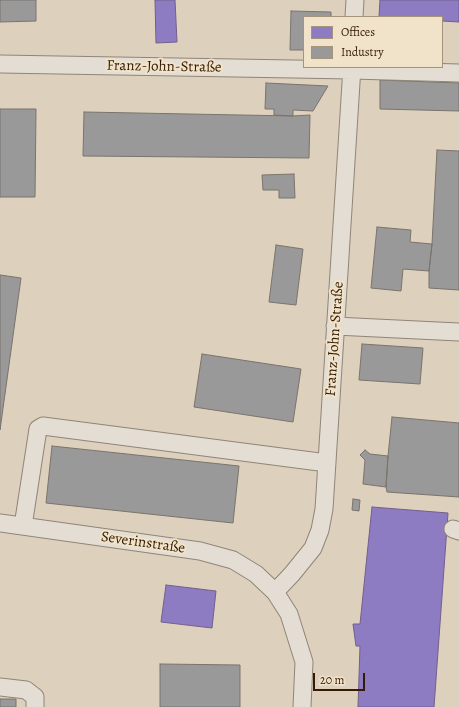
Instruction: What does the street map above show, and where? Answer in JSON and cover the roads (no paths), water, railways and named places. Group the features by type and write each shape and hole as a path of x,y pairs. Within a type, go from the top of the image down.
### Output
{"street":[{"path":"354,16 355,0"},
{"name":"Franz-John-Straße","path":"0,64 303,67"},
{"name":"Franz-John-Straße","path":"275,592 313,548 320,530 324,509 352,68 459,73"},
{"path":"336,326 459,332"},
{"path":"24,526 38,429 43,426 327,463"},
{"name":"Severinstraße","path":"0,523 200,551 233,560 256,574 275,592 289,614 304,662 302,707"},
{"path":"0,687 26,690 35,697 36,707"}]}
